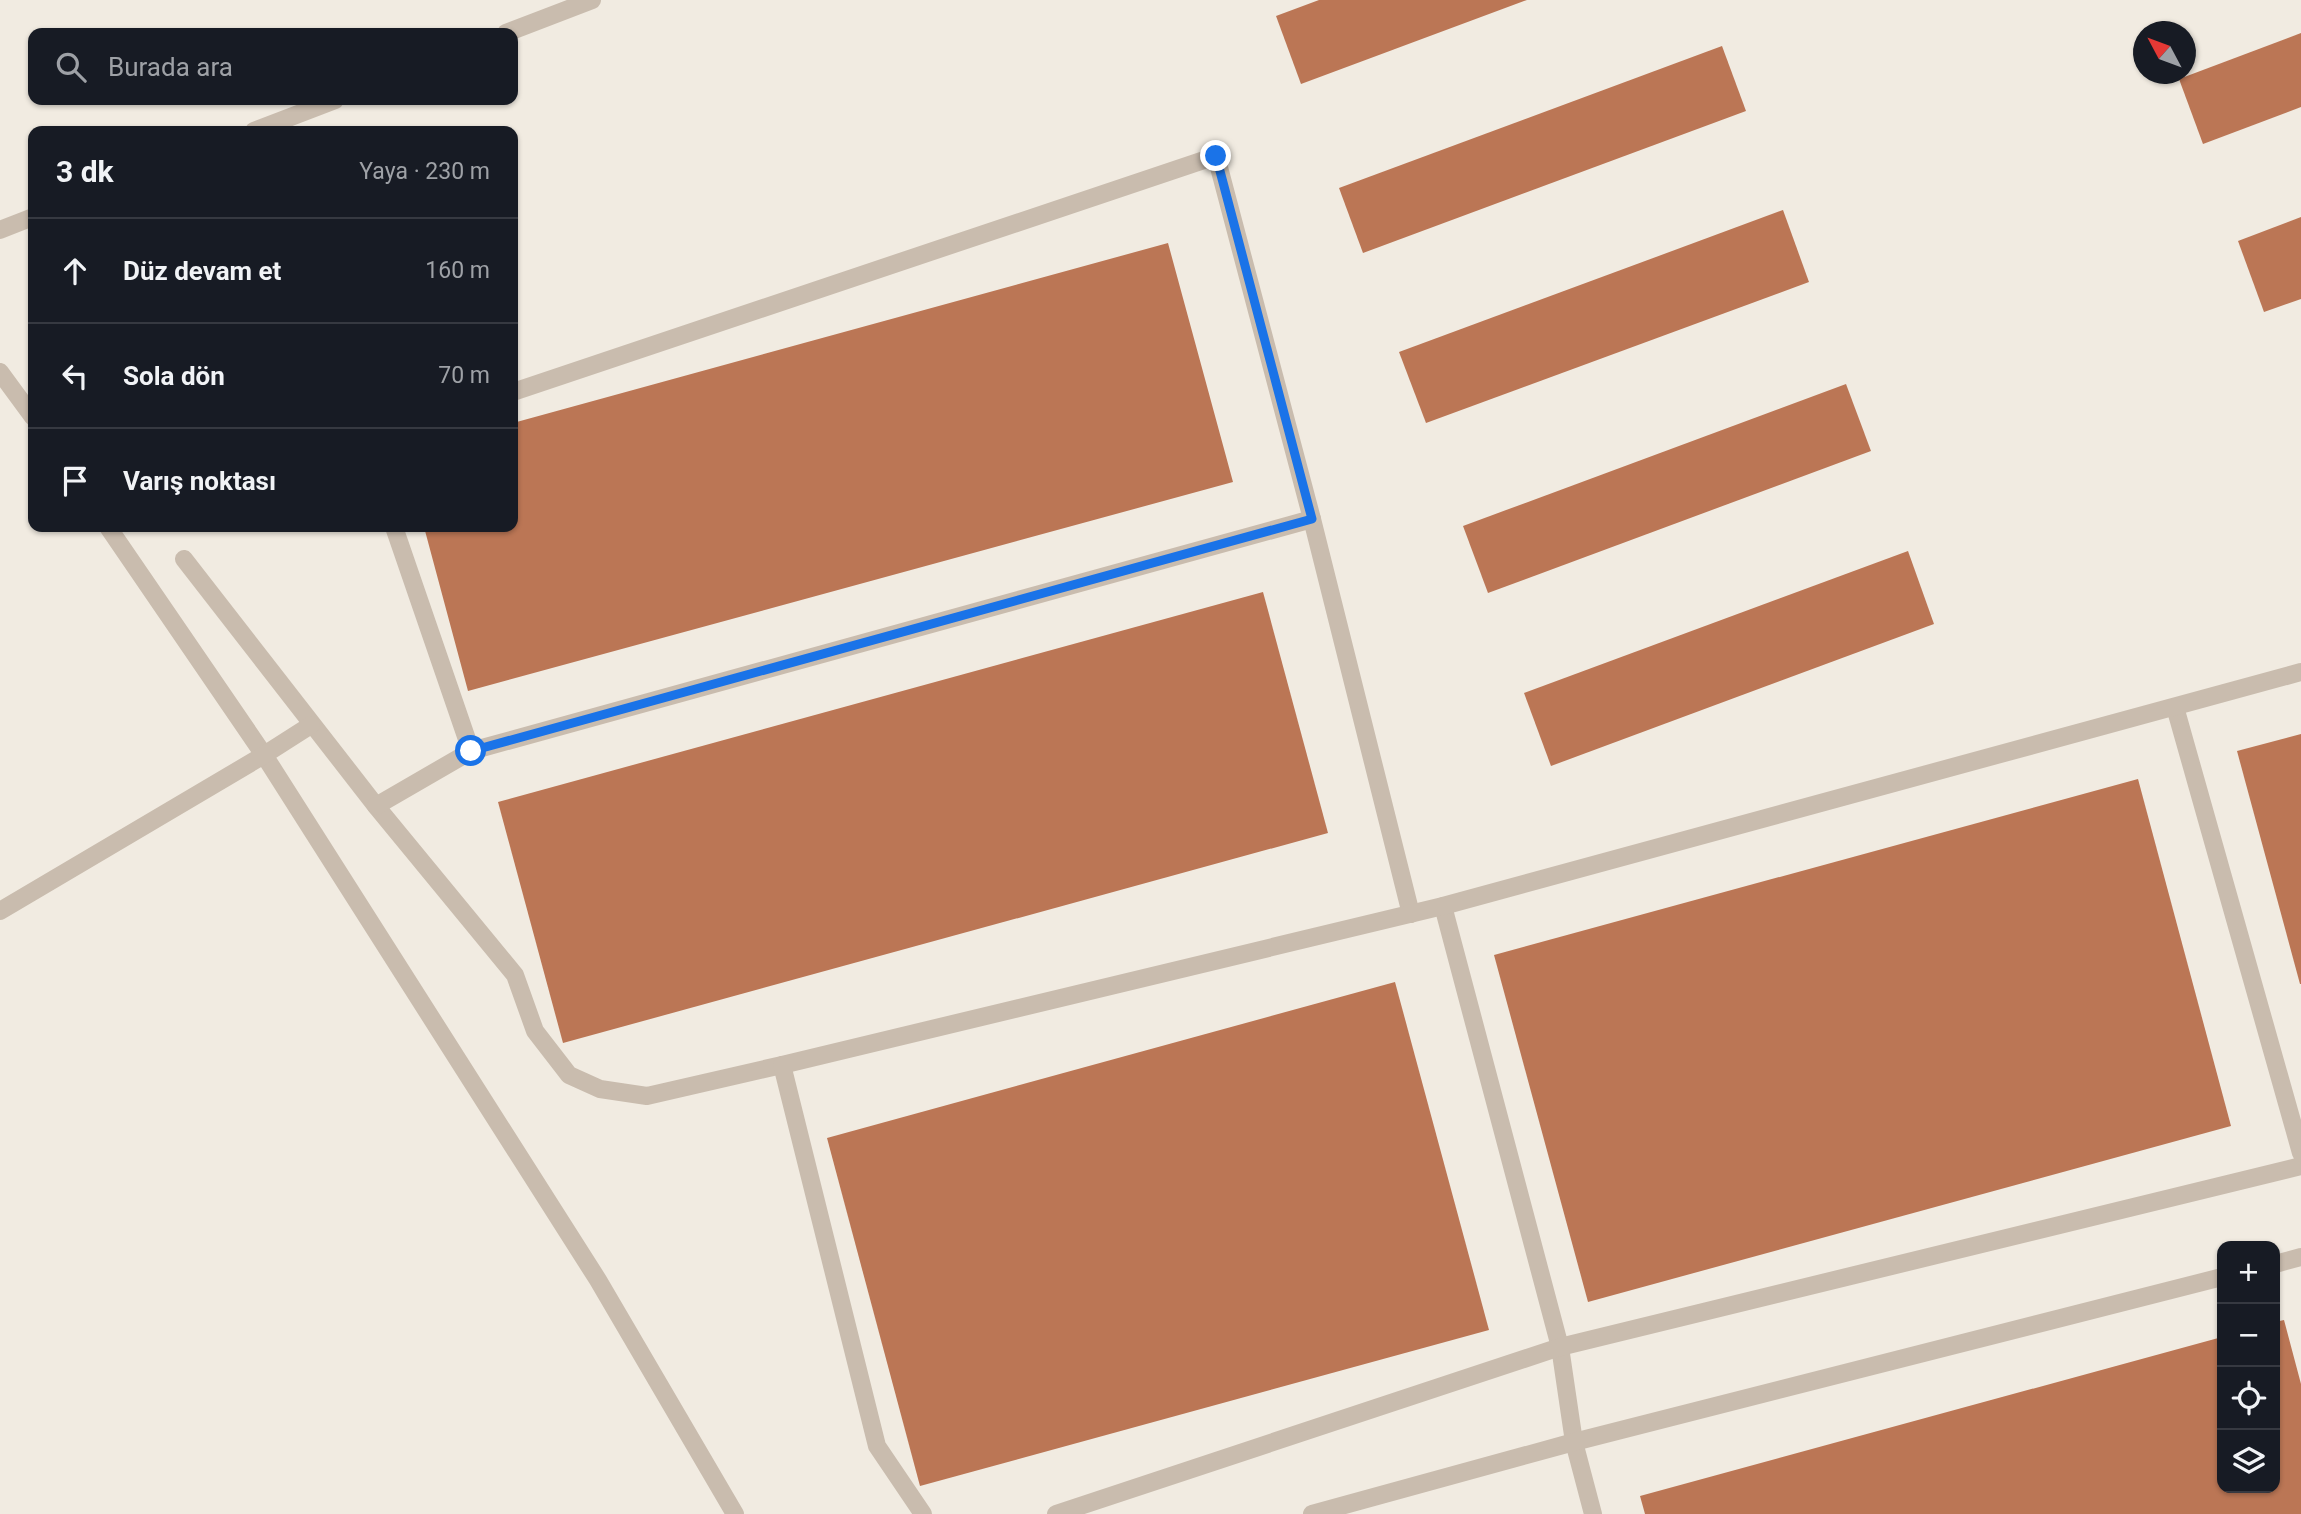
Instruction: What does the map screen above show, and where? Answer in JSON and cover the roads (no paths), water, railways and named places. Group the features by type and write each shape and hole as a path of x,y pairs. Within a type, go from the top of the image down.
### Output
{"street":[{"path":"518,28 592,0"},
{"path":"267,126 322,105"},
{"path":"518,390 1216,156 1312,519 1411,914"},
{"path":"0,230 28,219"},
{"path":"0,372 28,410"},
{"path":"376,807 471,751 1312,519"},
{"path":"111,532 264,755 598,1280 735,1514"},
{"path":"396,532 471,751"},
{"path":"184,559 376,807 515,975 535,1031 569,1075 600,1089 647,1096 1443,906 2301,671"},
{"path":"2175,707 2301,1153"},
{"path":"0,911 311,725"},
{"path":"1443,906 1560,1347 1574,1442 1593,1514"},
{"path":"782,1065 877,1446 922,1514"},
{"path":"1056,1514 1560,1347 2301,1166"},
{"path":"2280,1263 2301,1257"},
{"path":"1312,1514 1574,1442 2217,1278"}]}
